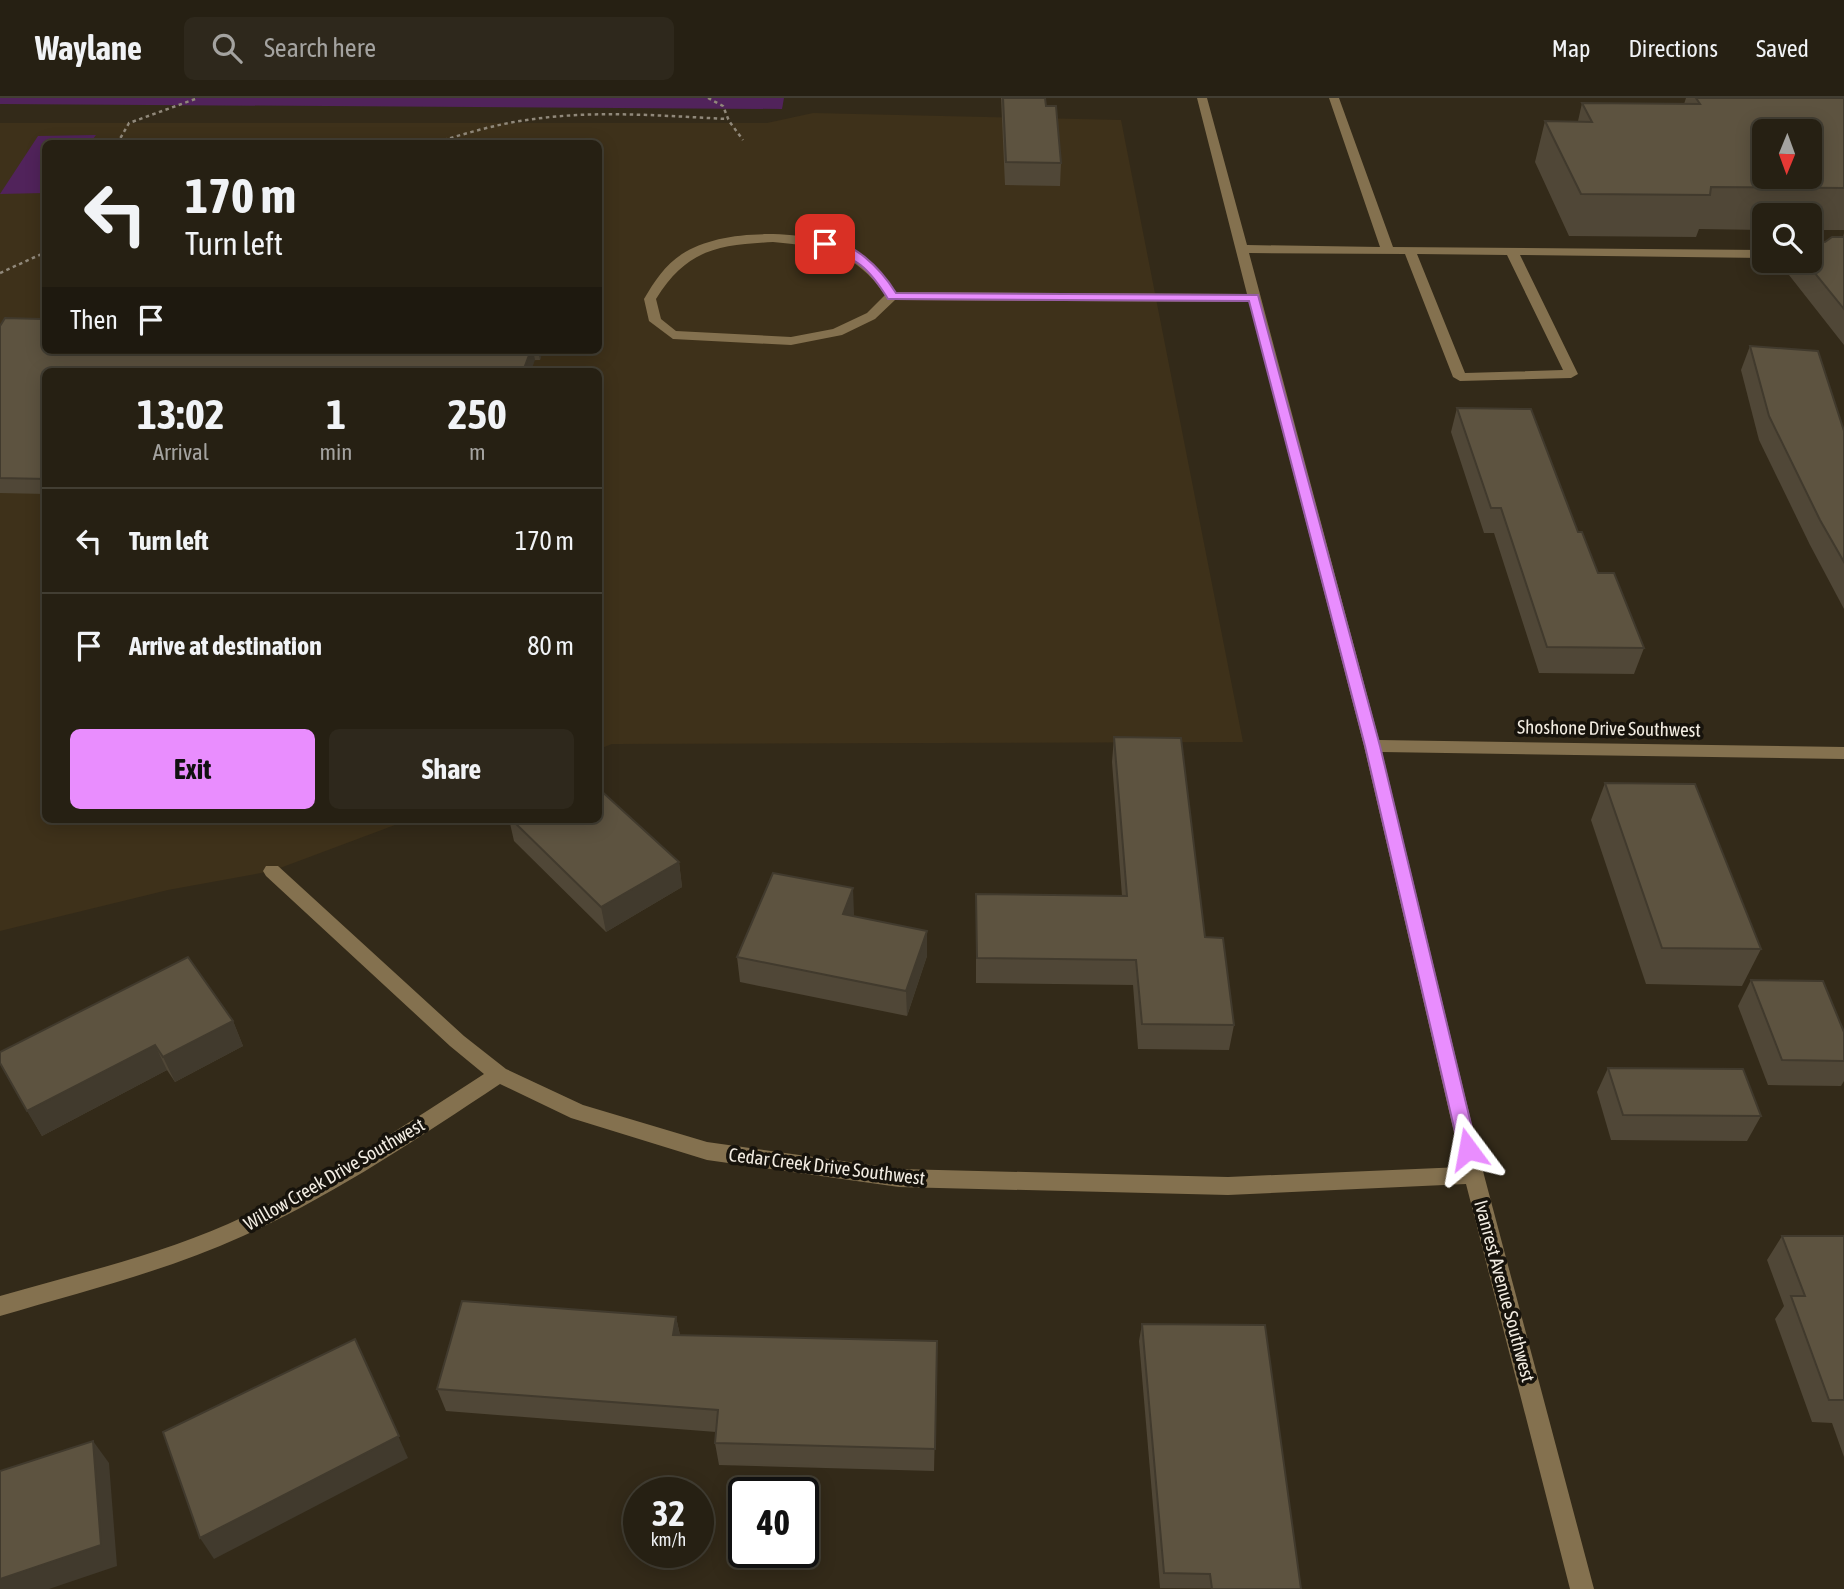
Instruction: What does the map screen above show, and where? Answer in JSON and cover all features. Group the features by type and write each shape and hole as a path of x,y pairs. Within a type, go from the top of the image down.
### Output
{"street":[{"name":"Ivanrest Avenue Southwest","path":"1202,98 1372,746 1474,1175 1582,1589"},
{"path":"1334,98 1388,251"},
{"path":"892,296 879,274 858,256 825,244 773,238 736,240 694,251 671,265 650,299 655,321 673,335 791,341 837,332 872,316 892,296 1254,298"},
{"path":"1241,250 1752,254"},
{"path":"1410,251 1460,377 1571,374 1512,251"},
{"name":"Shoshone Drive Southwest","path":"1372,746 1844,753"},
{"name":"Cedar Creek Drive Southwest","path":"272,872 457,1041 499,1075 578,1112 708,1151 899,1178 1228,1186 1474,1175"},
{"name":"Willow Creek Drive Southwest","path":"0,1306 126,1270 233,1231 349,1170 499,1075"}],"path":[{"path":"119,140 129,123 198,98"},
{"path":"708,98 721,102 727,109 729,119 743,140"},
{"path":"444,140 495,125 550,117 610,115 729,119"},
{"path":"0,273 42,254"}],"shaded area":[{"path":"0,98 784,98 782,109 0,104"},
{"path":"813,113 1121,120 1243,742 612,744 602,748 602,368 42,368 42,823 400,823 272,871 168,890 0,931 0,123 767,123"},
{"path":"96,135 92,140 42,140 42,193 0,194 38,136"}],"building":[{"path":"1003,98 1045,98 1046,106 1056,106 1061,163 1006,162"},
{"path":"1696,98 1844,98 1844,188 1822,188 1822,119 1752,119 1752,187 1711,187 1710,195 1581,194 1545,121 1592,122 1582,103 1700,104"},
{"path":"1832,237 1844,237 1844,309 1815,273 1822,273 1822,241"},
{"path":"5,318 42,319 42,354 529,354 524,368 42,368 42,479 0,478 0,326"},
{"path":"1750,346 1818,351 1844,431 1844,562 1820,520 1769,416"},
{"path":"1457,408 1531,409 1578,532 1582,532 1598,573 1614,573 1644,648 1547,647 1501,508 1491,508"},
{"path":"1114,737 1181,738 1205,937 1223,938 1234,1025 1142,1024 1136,960 977,958 976,894 1127,896"},
{"path":"1605,783 1695,784 1761,949 1662,948"},
{"path":"602,792 679,862 601,907 515,823 602,823"},
{"path":"773,873 853,888 843,914 927,931 906,991 737,957"},
{"path":"188,957 233,1021 163,1057 155,1045 27,1111 0,1063 0,1052"},
{"path":"1751,980 1823,981 1844,1032 1844,1061 1782,1060"},
{"path":"1608,1068 1743,1069 1761,1116 1623,1115"},
{"path":"1782,1236 1844,1236 1844,1400 1829,1400 1791,1296 1805,1296"},
{"path":"462,1301 676,1317 673,1335 937,1341 935,1449 715,1443 718,1410 437,1389"},
{"path":"1142,1324 1265,1325 1301,1589 1212,1589 1210,1574 1164,1573"},
{"path":"355,1339 399,1436 200,1538 163,1432"},
{"path":"93,1441 101,1545 0,1579 0,1471"}],"route":[{"path":"825,244 858,256 879,274 892,296 1254,298 1372,746 1468,1149"}]}
